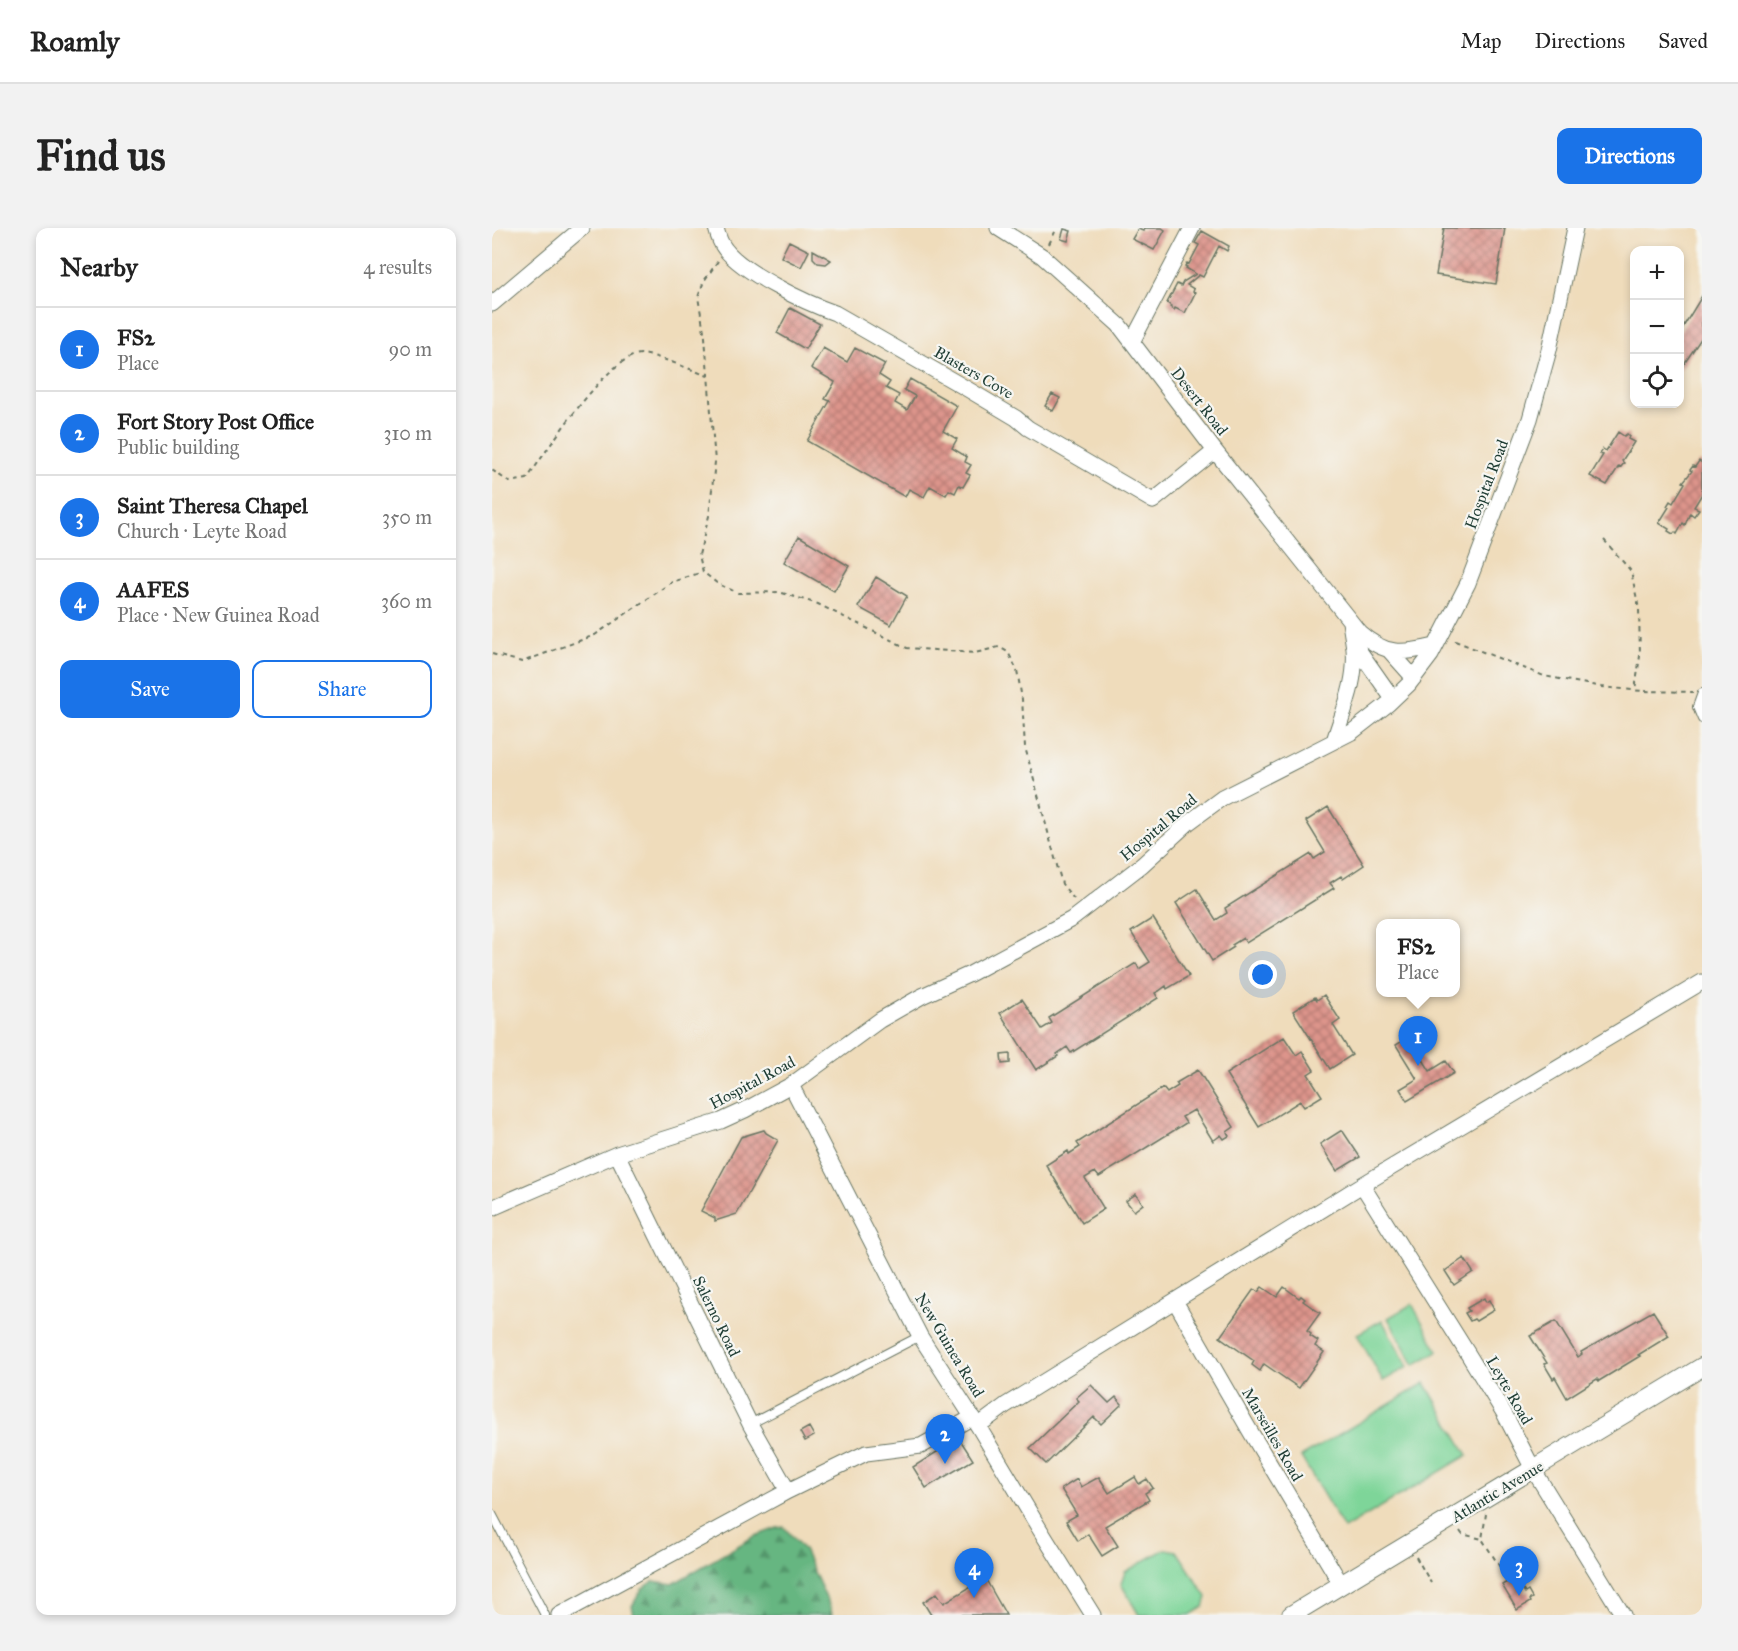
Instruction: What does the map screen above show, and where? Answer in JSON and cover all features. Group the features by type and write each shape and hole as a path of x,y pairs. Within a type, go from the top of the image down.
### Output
{"street":[{"path":"492,304 582,228"},
{"name":"Blasters Cove","path":"716,228 719,240 726,250 738,262 760,276 835,313 1153,501 1215,451"},
{"name":"Desert Road","path":"998,228 1042,256 1119,325 1215,451 1350,621 1372,643 1389,650 1414,678"},
{"path":"1132,342 1192,228"},
{"name":"Hospital Road","path":"492,1208 617,1154 721,1121 791,1085 880,1020 1072,919 1142,864 1188,823 1222,798 1352,732 1393,699 1414,678 1431,655 1468,583 1530,419 1549,350 1575,228"},
{"path":"1334,741 1348,702 1353,674 1354,651 1350,621"},
{"path":"1389,650 1409,652 1438,641"},
{"path":"1353,642 1393,699"},
{"path":"559,1615 788,1491 866,1453 921,1446 1006,1406 1362,1185 1702,982"},
{"name":"New Guinea Road","path":"791,1085 920,1336 975,1421 1093,1615"},
{"name":"Salerno Road","path":"617,1154 750,1424 788,1491"},
{"name":"Leyte Road","path":"1362,1185 1504,1413 1533,1469 1623,1615"},
{"name":"Marseilles Road","path":"1175,1301 1341,1584"},
{"name":"Atlantic Avenue","path":"1291,1615 1702,1367"}],"lane":[{"path":"1702,693 1697,707 1702,719"},
{"path":"750,1424 920,1336"},
{"path":"492,1514 545,1615"}],"path":[{"path":"1042,256 1057,228"},
{"path":"726,250 704,281 698,297 705,337 715,462 709,516 699,555 703,572 718,585 738,593 779,592 818,604 907,648 975,653 999,647 1008,652 1017,670 1022,699 1025,747 1052,851 1062,884 1083,911"},
{"path":"492,470 509,482 527,479 588,395 620,363 640,354 708,375"},
{"path":"1604,540 1631,571 1639,609 1640,656 1635,690"},
{"path":"492,654 522,662 595,635 672,582 703,572"},
{"path":"1438,641 1544,676 1602,687 1702,693"},
{"path":"1480,1501 1486,1512 1482,1539"},
{"path":"1450,1519 1462,1534 1482,1539 1509,1581"},
{"path":"1408,1544 1431,1582"}],"green space":[{"path":"1412,1304 1438,1351 1414,1365 1388,1318"},
{"path":"1382,1320 1408,1367 1383,1381 1357,1334"},
{"path":"1425,1383 1468,1455 1344,1529 1301,1457"},
{"path":"784,1527 804,1550 832,1615 634,1615 632,1606 642,1589 654,1581 673,1584 753,1537"},
{"path":"1165,1549 1177,1551 1207,1597 1204,1607 1190,1615 1139,1615 1121,1584 1125,1572"}],"building":[{"path":"1144,228 1165,230 1154,250 1132,239 1138,229 1143,231"},
{"path":"1444,228 1505,228 1496,284 1436,275"},
{"path":"1064,229 1071,231 1068,241 1061,239"},
{"path":"1202,231 1229,246 1227,251 1219,246 1203,277 1199,275 1187,285 1194,289 1195,293 1185,313 1175,308 1174,310 1167,303 1177,284 1181,286 1183,282 1196,274 1185,266 1189,264 1199,245 1195,243"},
{"path":"789,241 809,251 801,267 781,257"},
{"path":"813,250 831,260 826,264 818,263 813,258"},
{"path":"1702,296 1702,337 1684,364 1684,354 1684,325"},
{"path":"790,308 820,324 805,349 777,333"},
{"path":"823,348 847,362 855,348 885,364 879,375 890,382 886,388 899,395 895,403 907,410 915,396 904,390 910,379 957,406 943,431 957,439 952,448 967,457 965,462 971,465 966,473 970,475 963,487 959,485 955,493 949,490 946,495 930,486 924,497 909,489 905,497 807,441 830,401 825,399 835,382 811,368"},
{"path":"1052,394 1060,398 1053,411 1045,406"},
{"path":"1618,432 1624,436 1627,434 1628,439 1634,442 1622,461 1624,463 1621,467 1619,466 1607,485 1590,476 1603,455 1600,454 1603,449 1606,451"},
{"path":"1699,461 1702,463 1702,494 1694,507 1699,509 1694,516 1690,513 1685,525 1683,523 1677,534 1675,532 1673,534 1659,523 1670,501 1673,503 1685,483 1683,482 1692,471 1690,470"},
{"path":"799,536 849,566 834,591 784,562"},
{"path":"876,577 907,596 891,625 858,607"},
{"path":"1328,807 1364,865 1343,879 1341,876 1330,883 1334,888 1246,943 1243,938 1232,945 1234,947 1212,961 1176,903 1197,889 1216,920 1227,913 1225,908 1311,854 1314,859 1325,852 1306,821"},
{"path":"1153,918 1189,976 1155,993 1158,998 1071,1053 1067,1047 1057,1054 1058,1056 1036,1070 1000,1013 1022,999 1042,1029 1052,1023 1049,1018 1136,963 1139,969 1150,962 1131,932"},
{"path":"1324,995 1340,1020 1333,1025 1352,1055 1330,1069 1293,1011 1315,997 1317,1000"},
{"path":"1284,1037 1296,1055 1302,1051 1314,1070 1308,1074 1322,1096 1304,1107 1300,1101 1259,1127 1226,1074"},
{"path":"1409,1037 1430,1071 1446,1061 1454,1073 1407,1101 1400,1089 1417,1079 1396,1045"},
{"path":"1010,1054 1010,1063 1002,1064 1001,1055"},
{"path":"1198,1070 1234,1127 1227,1132 1229,1136 1224,1139 1221,1135 1213,1141 1194,1110 1182,1117 1186,1123 1099,1177 1095,1172 1085,1178 1104,1209 1082,1223 1046,1165 1068,1151 1069,1154 1080,1147 1077,1143 1163,1088 1167,1093 1178,1086 1176,1083"},
{"path":"764,1130 778,1140 737,1214 715,1221 715,1218 701,1211 741,1137"},
{"path":"1342,1130 1360,1157 1337,1171 1320,1144"},
{"path":"1136,1194 1143,1204 1134,1211 1126,1201"},
{"path":"1464,1258 1473,1272 1454,1285 1445,1271"},
{"path":"1262,1287 1277,1297 1284,1287 1299,1298 1301,1296 1305,1299 1303,1301 1320,1313 1307,1331 1318,1341 1315,1346 1324,1352 1299,1388 1264,1364 1260,1371 1252,1365 1254,1361 1220,1337 1254,1289 1258,1292"},
{"path":"1484,1298 1486,1302 1489,1300 1494,1310 1476,1321 1474,1319 1470,1321 1465,1313 1469,1311 1467,1308"},
{"path":"1653,1311 1669,1336 1599,1381 1597,1379 1567,1398 1555,1377 1553,1379 1544,1364 1547,1363 1530,1336 1556,1321 1578,1357 1582,1354 1581,1352"},
{"path":"1091,1385 1109,1403 1116,1397 1122,1404 1101,1424 1094,1417 1046,1464 1030,1448 1079,1401 1076,1398"},
{"path":"809,1427 814,1436 805,1441 800,1432"},
{"path":"959,1438 973,1460 926,1488 913,1467"},
{"path":"1099,1477 1109,1493 1135,1477 1139,1484 1147,1479 1153,1488 1145,1493 1149,1500 1105,1526 1118,1546 1102,1556 1088,1534 1078,1541 1066,1521 1077,1515 1061,1489 1077,1479 1081,1487"},
{"path":"1515,1577 1525,1593 1528,1591 1532,1598 1530,1602 1517,1610 1502,1585"},
{"path":"985,1578 1006,1615 931,1615 923,1602 937,1593 944,1603"}],"place":[{"name":"FS2","path":"1418,1066"},
{"name":"Fort Story Post Office","path":"945,1464"},
{"name":"Saint Theresa Chapel","path":"1519,1596"},
{"name":"AAFES","path":"974,1598"}]}
